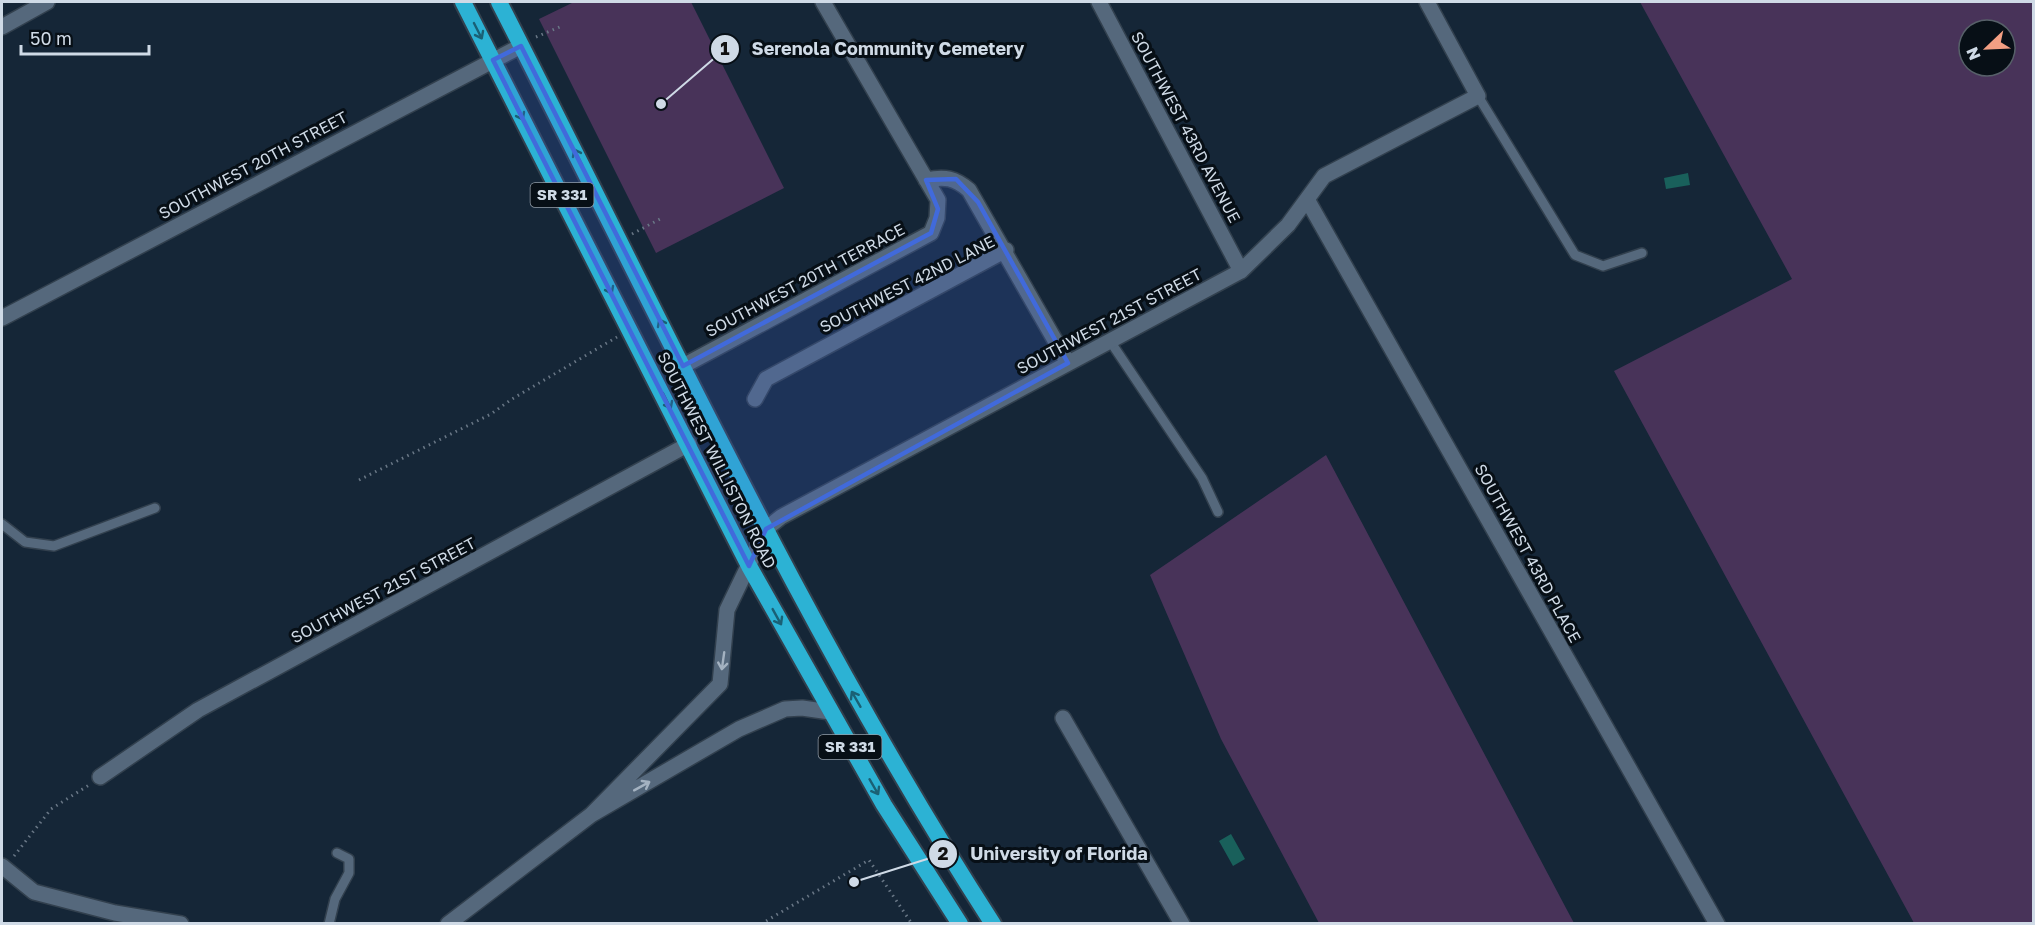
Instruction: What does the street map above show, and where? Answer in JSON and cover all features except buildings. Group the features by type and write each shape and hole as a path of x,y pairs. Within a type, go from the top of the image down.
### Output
{"highway":[{"name":"SOUTHWEST WILLISTON ROAD","path":"463,2 749,566 884,805 960,924"},
{"name":"SOUTHWEST WILLISTON ROAD","path":"499,2 766,529 849,687 993,924"}],"street":[{"path":"2,27 47,2"},
{"path":"824,2 926,180 940,177 956,179 969,190 1006,250"},
{"name":"SOUTHWEST 43RD AVENUE","path":"1099,2 1241,270"},
{"path":"1427,2 1478,96"},
{"name":"SOUTHWEST 20TH STREET","path":"2,318 521,46"},
{"name":"SOUTHWEST 21ST STREET","path":"766,529 781,518 1241,270 1263,251 1308,201 1324,176 1478,96"},
{"name":"SOUTHWEST 20TH TERRACE","path":"683,366 931,232 937,218 938,200 926,180"},
{"name":"SOUTHWEST 43RD PLACE","path":"1308,201 1717,924"},
{"name":"SOUTHWEST 42ND LANE","path":"755,399 766,379 1006,250 1068,363"},
{"name":"SOUTHWEST 21ST STREET","path":"100,777 198,710 689,444"},
{"path":"591,815 720,684 727,610 766,529"},
{"path":"448,924 591,815 767,715 785,709 802,708 830,712"},
{"path":"1063,717 1182,924"},
{"path":"3,867 34,892 115,913 181,924"}],"lane":[{"path":"1478,96 1575,255 1603,266 1642,253"},
{"path":"1110,341 1202,478 1218,512"},
{"path":"2,524 25,542 54,546 155,508"},
{"path":"329,924 335,898 350,866 349,859 337,853"}],"path":[{"path":"521,46 562,26"},
{"path":"620,241 660,219"},
{"path":"359,480 491,414 512,399 631,331"},
{"path":"3,867 51,809 100,777"},
{"path":"761,924 869,860 912,924"}],"highlighted area":[{"path":"521,46 683,366 931,233 938,209 926,180 956,179 978,202 1068,363 766,529 749,566 493,60"}],"shaded area":[{"path":"574,2 691,2 784,188 656,253 539,19"},
{"path":"1640,2 2033,2 2033,923 1914,923 1614,371 1792,279"},
{"path":"1688,173 1690,185 1666,189 1664,178"},
{"path":"1326,455 1574,923 1319,923 1221,739 1150,575"},
{"path":"1231,834 1245,859 1233,866 1219,841"}],"place":[{"name":"Serenola Community Cemetery","path":"661,104"},
{"name":"University of Florida","path":"854,882"}]}
